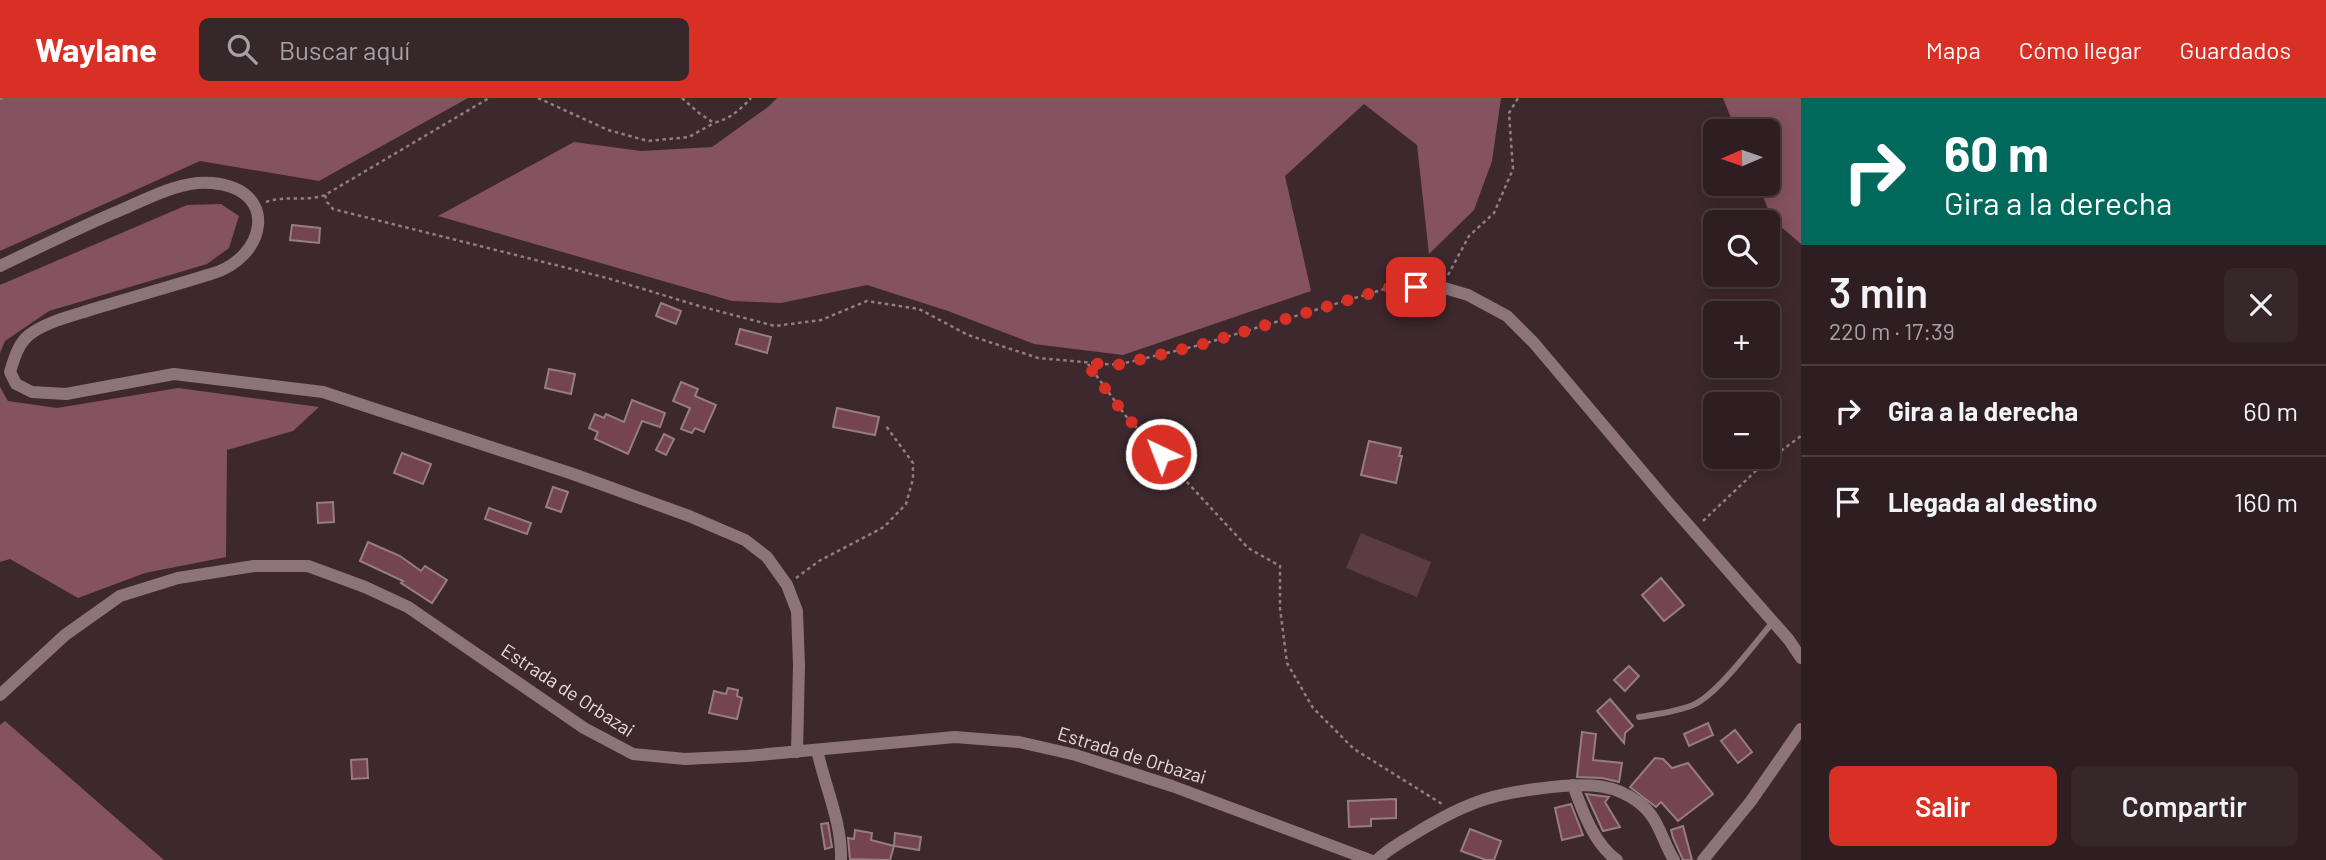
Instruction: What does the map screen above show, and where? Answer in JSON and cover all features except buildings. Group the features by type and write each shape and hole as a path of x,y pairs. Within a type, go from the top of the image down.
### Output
{"street":[{"path":"0,266 162,192 193,184 212,183 237,188 256,205 260,216 259,231 246,254 218,272 57,320 29,335 17,350 10,372 16,384 32,392 66,394 174,374 323,392 573,474 689,516 745,540 766,557 787,584 797,611 797,752"},
{"path":"1441,287 1468,295 1507,316 1577,392 1801,658"},
{"name":"Estrada de Orbazai","path":"0,695 65,635 120,596 178,578 254,566 309,566 408,607 584,728 633,754 685,759 797,752 955,737 1019,743 1076,755 1172,786 1370,860"},
{"path":"1703,860 1751,802 1801,729"},
{"path":"817,750 822,776 842,840 841,860"},
{"path":"1377,860 1385,852 1454,811 1489,796 1531,788 1589,784 1613,787 1638,802 1656,818 1674,860"},
{"path":"1573,785 1595,835 1617,860"}],"lane":[{"path":"1639,717 1669,713 1694,705 1709,695 1773,622"}],"path":[{"path":"256,205 273,199 312,199 325,195 489,98"},
{"path":"538,98 608,130 648,141 689,137 738,112 751,98"},
{"path":"682,98 714,123"},
{"path":"325,195 327,202 334,209 607,278 775,326 821,320 867,300 919,309 968,335 1038,358 1117,365 1200,345 1391,287 1441,287 1469,236 1494,213 1513,169 1509,113 1518,98"},
{"path":"1086,363 1125,415 1248,548 1280,566 1280,608 1287,663 1313,708 1354,749 1454,811"},
{"path":"787,584 819,561 884,527 906,504 913,479 913,463 886,426"},
{"path":"1693,531 1762,465 1801,436"}],"shaded area":[{"path":"0,98 468,98 319,181 200,161 0,251"},
{"path":"777,98 1501,98 1492,161 1474,210 1429,254 1417,145 1364,104 1285,176 1311,291 1123,355 1034,344 948,311 867,285 781,303 732,301 438,216 574,142 641,151 712,147"},
{"path":"1723,98 1801,98 1801,244 1780,226 1780,210 1768,210 1763,196 1780,196 1780,119 1731,119"},
{"path":"221,204 239,216 229,248 207,264 49,311 5,341 0,353 0,285 187,205"},
{"path":"0,387 8,401 57,408 178,388 319,407 293,431 227,450 226,557 145,573 78,598 10,559 0,562"},
{"path":"1361,533 1431,562 1417,597 1346,568"},
{"path":"5,721 164,860 0,860 0,725"}],"route":[{"path":"1161,454 1125,415 1086,363 1117,365 1200,345 1391,287 1416,287"}]}
